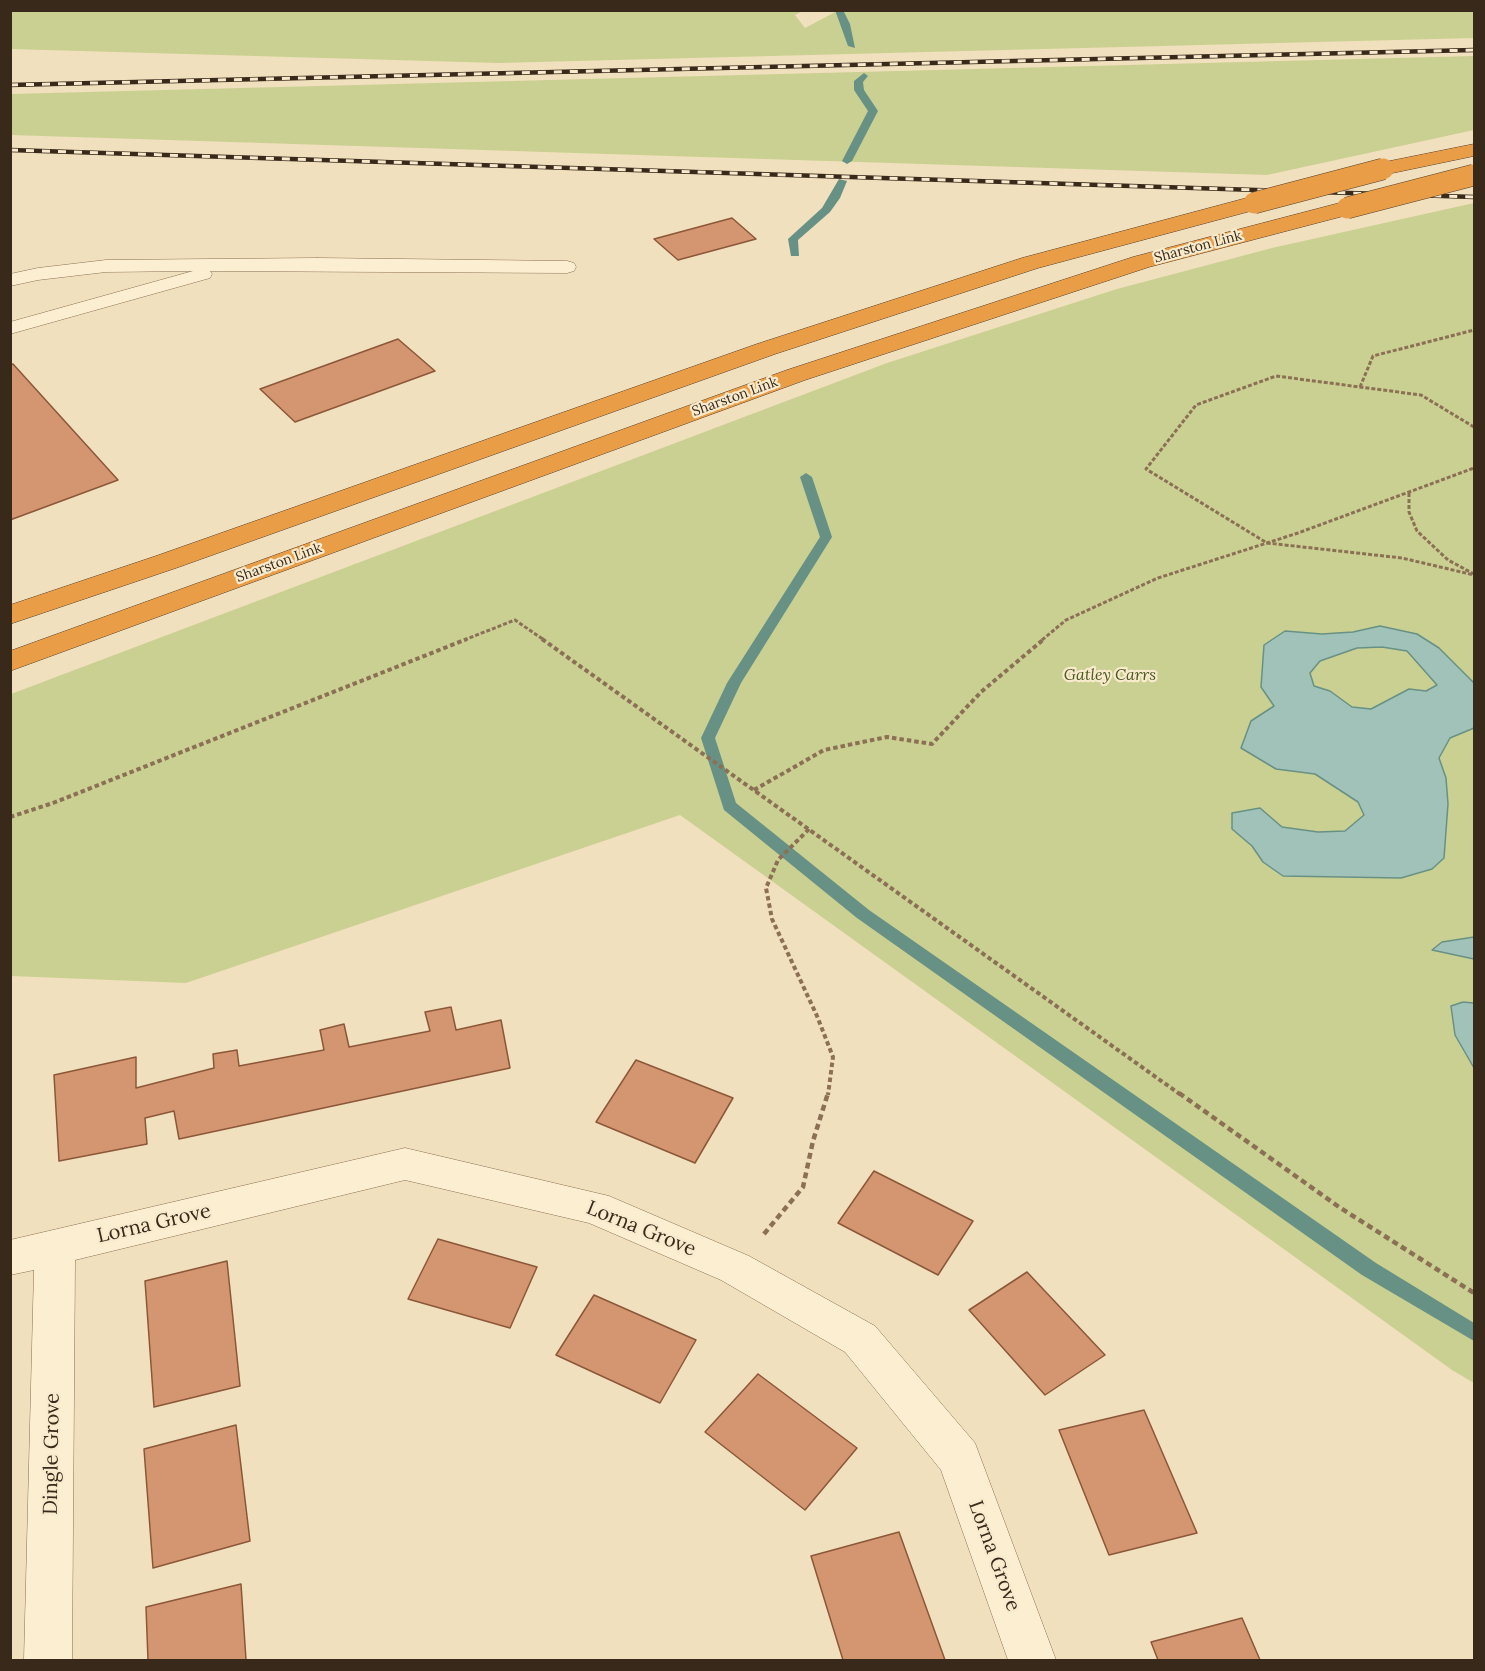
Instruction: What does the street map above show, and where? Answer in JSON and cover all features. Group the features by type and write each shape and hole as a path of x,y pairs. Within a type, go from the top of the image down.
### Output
{"highway":[{"name":"Sharston Link","path":"10,615 766,349 1030,263 1383,169 1474,150"},
{"name":"Sharston Link","path":"10,662 796,375 1041,293 1142,262 1474,175"}],"street":[{"name":"Lorna Grove","path":"10,1258 405,1164 595,1208 735,1268 860,1339 959,1458 1032,1660"},
{"name":"Dingle Grove","path":"48,1660 55,1248"}],"lane":[{"path":"10,328 238,264"},
{"path":"10,280 38,274 106,266 238,264 567,267"}],"path":[{"path":"1360,387 1373,356 1474,330"},
{"path":"1474,427 1421,395 1276,376 1196,405 1146,469 1267,543 1402,558 1474,574"},
{"path":"754,790 824,750 887,737 932,744 981,692 1066,620 1158,578 1267,543 1474,468"},
{"path":"1409,493 1409,512 1417,531 1448,560 1474,574"},
{"path":"10,817 53,803 515,620 1340,1207 1474,1293"},
{"path":"735,1268 803,1187 813,1142 827,1101 833,1057 817,1016 772,920 766,888 778,861 809,829"}],"green space":[{"path":"11,10 805,10 795,15 805,28 839,10 1474,10 1474,38 498,63 11,49"},
{"path":"1474,56 1474,130 1267,175 11,135 11,94"},
{"name":"Gatley Carrs","path":"1474,203 1474,1383 1452,1370 680,815 186,983 11,976 11,694 887,363 1117,289 1272,248"}],"water":[{"path":"1380,626 1417,634 1439,648 1474,683 1474,728 1450,738 1439,758 1446,778 1448,804 1444,858 1432,869 1401,878 1283,876 1263,862 1252,846 1232,829 1232,813 1260,808 1282,827 1318,832 1345,831 1364,815 1358,802 1315,774 1276,769 1241,748 1251,721 1274,706 1261,687 1264,645 1285,631 1322,634 1353,632","holes":["1382,647 1407,651 1437,685 1426,691 1409,689 1371,709 1352,707 1330,691 1314,686 1310,673 1320,661 1357,648"]},
{"path":"1474,937 1474,959 1432,950 1442,942"},
{"path":"1463,1002 1474,1003 1474,1068 1455,1035 1451,1006"}],"building":[{"path":"732,218 756,239 678,260 654,239"},
{"path":"398,339 435,371 295,422 260,389"},
{"path":"13,364 118,480 10,520 10,365"},
{"path":"451,1007 456,1030 501,1020 510,1068 179,1139 174,1111 145,1118 147,1144 59,1161 54,1075 136,1057 136,1088 214,1068 213,1054 237,1050 239,1066 324,1050 320,1030 344,1024 349,1047 430,1031 425,1012"},
{"path":"636,1060 733,1098 695,1163 596,1122"},
{"path":"874,1171 973,1221 938,1275 838,1223"},
{"path":"438,1239 537,1267 510,1328 408,1299"},
{"path":"227,1261 240,1386 154,1407 145,1281"},
{"path":"1027,1272 1105,1355 1045,1395 969,1310"},
{"path":"594,1295 696,1340 660,1403 556,1355"},
{"path":"758,1374 857,1448 805,1510 705,1432"},
{"path":"1144,1410 1197,1533 1109,1555 1059,1430"},
{"path":"236,1425 250,1541 153,1568 144,1449"},
{"path":"899,1532 945,1660 843,1660 811,1556"},
{"path":"241,1584 246,1660 148,1660 146,1607"},
{"path":"1242,1618 1260,1660 1158,1660 1151,1642"}],"waterway":[{"path":"839,10 846,24 852,46"},
{"path":"847,161 873,111 859,90 858,81 864,76"},
{"path":"795,254 793,239 826,210 835,198 842,181"},
{"path":"806,477 826,537 734,683 708,738 729,806 863,914 1369,1269 1474,1333"}],"railway":[{"path":"10,85 1474,50"},
{"path":"10,150 1474,197"}]}
